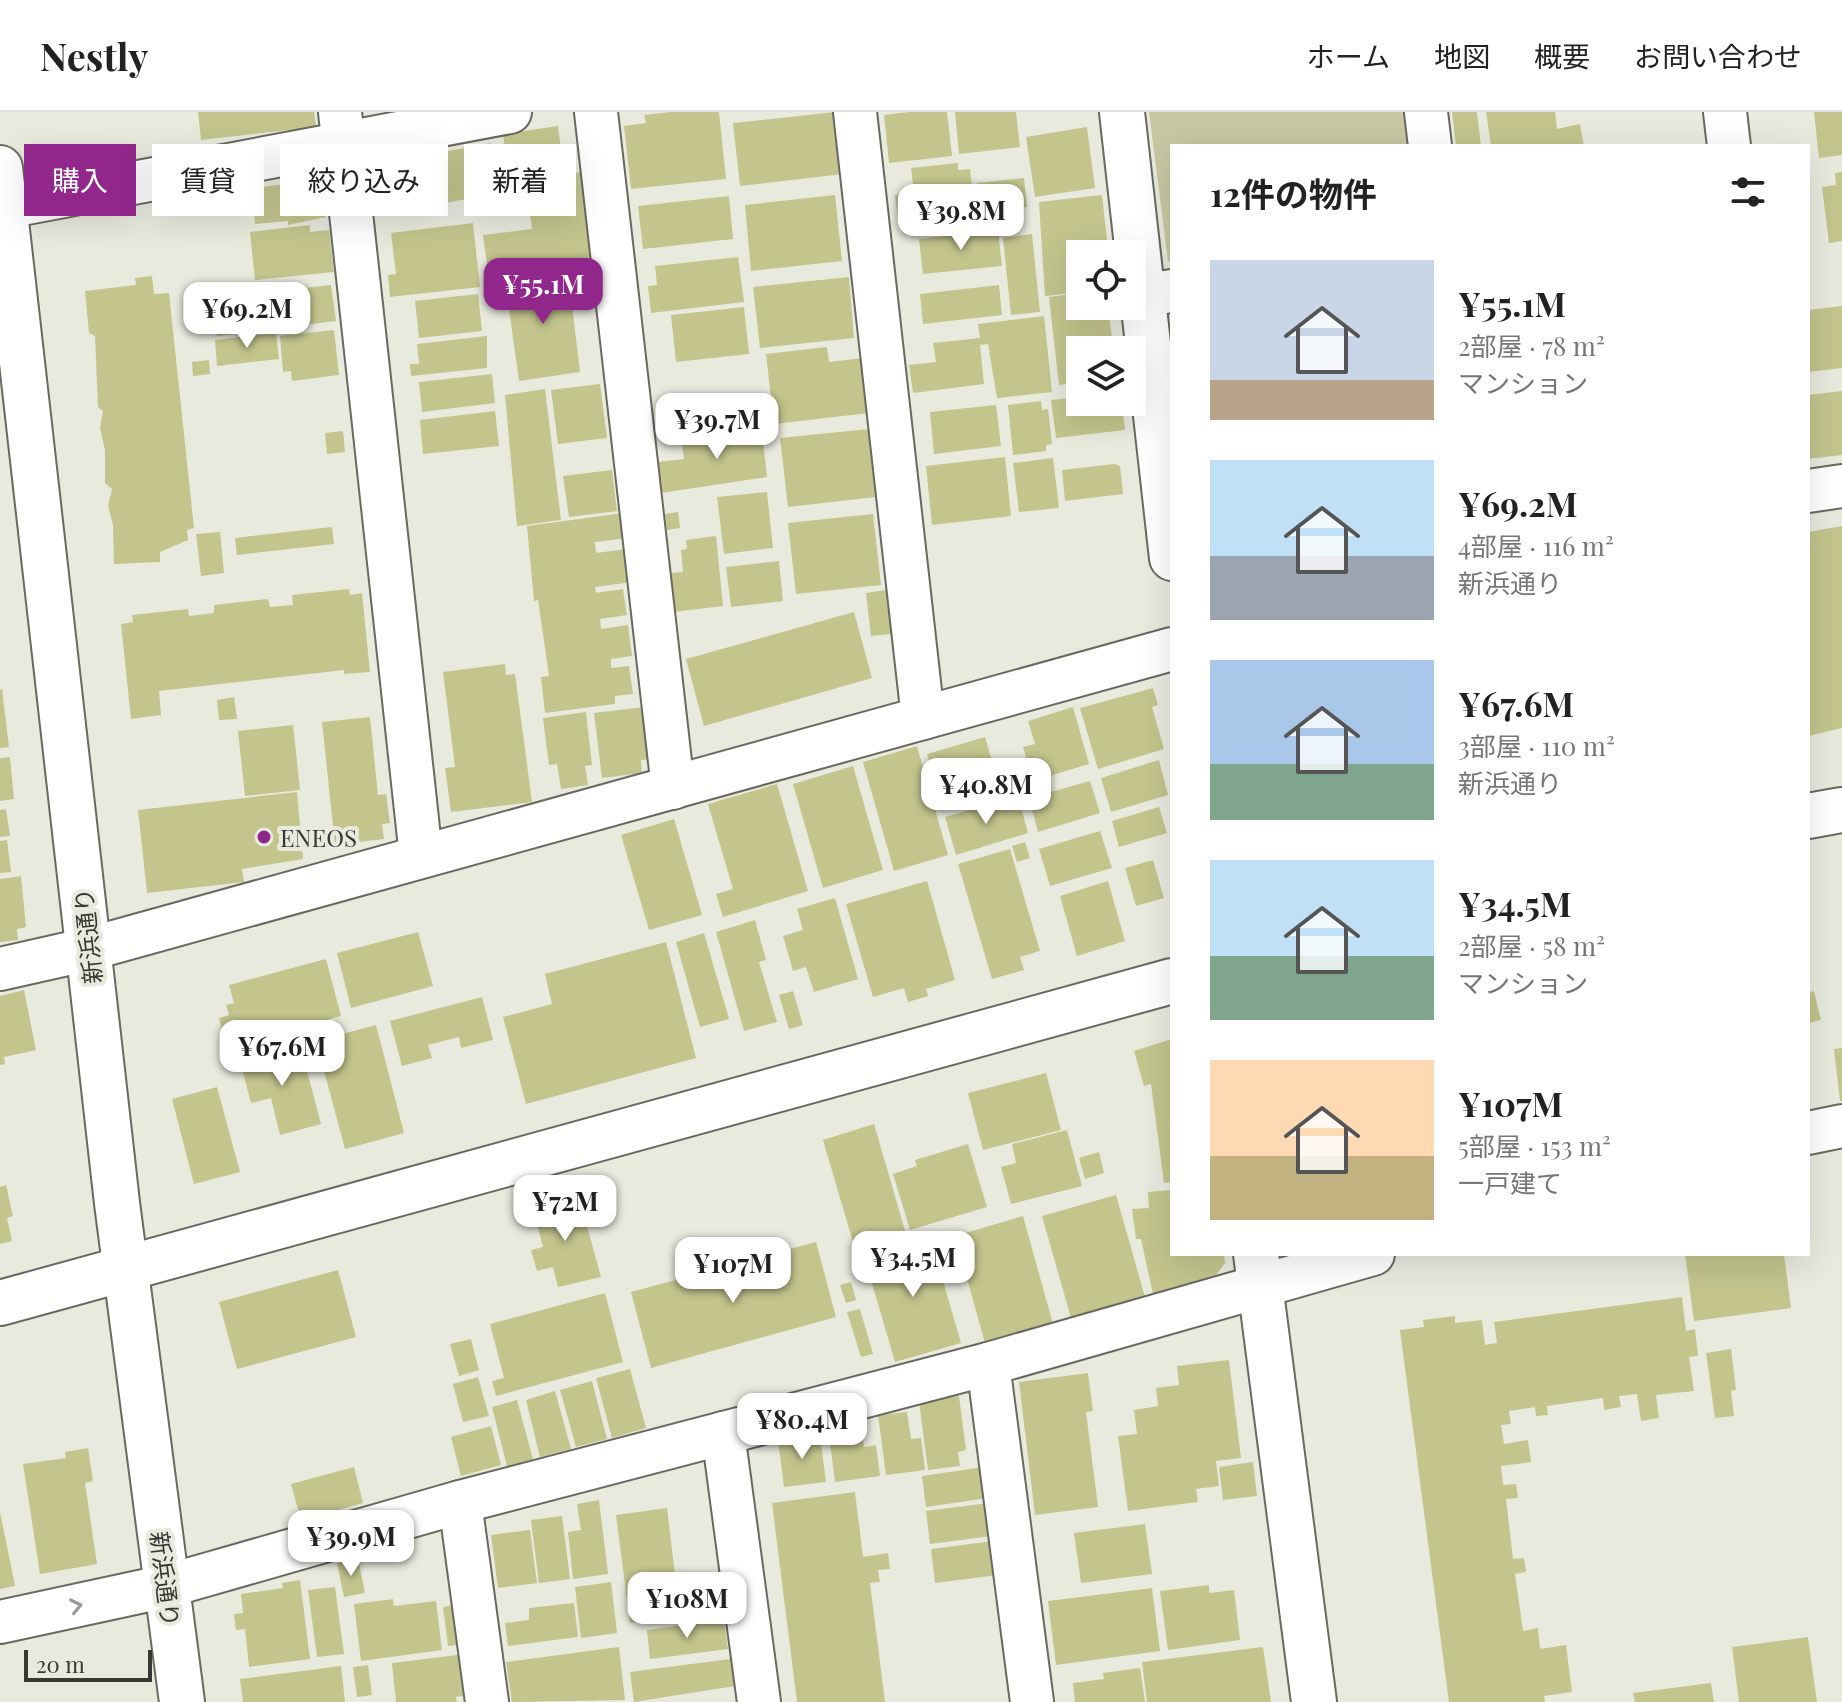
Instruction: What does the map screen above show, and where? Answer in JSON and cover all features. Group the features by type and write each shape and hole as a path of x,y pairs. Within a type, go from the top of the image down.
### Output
{"street":[{"path":"1,194 342,128 510,112"},
{"path":"596,112 673,788"},
{"path":"855,112 923,718"},
{"path":"1122,112 1158,293 1170,520"},
{"path":"1426,112 1430,144"},
{"path":"1725,112 1729,144"},
{"path":"342,128 421,856"},
{"name":"新浜通り","path":"1,194 125,1269 182,1702"},
{"path":"1810,491 1842,486"},
{"path":"0,969 89,949 1170,650"},
{"path":"1810,816 1842,810"},
{"path":"0,1303 1170,982"},
{"path":"1810,1133 1842,1126"},
{"path":"0,1622 167,1586 460,1502 988,1364 1258,1270 1359,1256"},
{"path":"1258,1270 1314,1702"},
{"path":"988,1364 1032,1702"},
{"path":"723,1433 759,1702"},
{"path":"460,1502 487,1702"}],"green space":[{"path":"1149,112 1411,112 1414,144 1170,144 1170,262"}],"building":[{"path":"198,112 314,112 316,127 201,140"},
{"path":"719,112 726,179 631,189 624,126 646,123 644,115"},
{"path":"836,112 843,174 740,186 733,123"},
{"path":"947,112 952,156 889,163 884,115"},
{"path":"955,112 1016,112 1020,147 959,154"},
{"path":"1452,112 1477,112 1481,144 1456,144"},
{"path":"1486,112 1555,112 1557,129 1580,124 1584,144 1491,144"},
{"path":"1814,112 1842,112 1842,155 1819,158"},
{"path":"558,126 560,144 504,144 503,134"},
{"path":"1087,127 1095,188 1035,197 1026,137"},
{"path":"464,148 464,200 448,202 448,151"},
{"path":"958,163 958,170 970,169 975,210 898,219 895,195 914,192 911,168"},
{"path":"1842,172 1842,241 1829,243 1822,187 1836,185 1835,173"},
{"path":"576,173 585,176 595,257 488,272 483,235 532,229 530,216 576,216"},
{"path":"1024,178 1027,207 980,213 977,183"},
{"path":"280,185 280,216 326,217 288,225 288,221 255,224 254,216 264,216 264,187"},
{"path":"835,195 842,261 751,271 745,205"},
{"path":"1102,195 1107,240 1066,240 1066,294 1045,296 1039,202"},
{"path":"729,196 733,239 643,249 638,206"},
{"path":"473,223 480,287 390,297 388,275 396,274 391,233"},
{"path":"310,225 310,232 329,230 334,272 255,280 250,232"},
{"path":"998,230 1002,266 923,274 919,239"},
{"path":"1032,234 1040,312 1011,315 1003,238"},
{"path":"738,257 744,302 651,313 648,286 657,285 655,266"},
{"path":"568,272 580,372 519,381 505,280"},
{"path":"152,276 154,294 169,293 194,528 187,530 188,540 160,552 160,562 114,564 113,525 108,506 112,489 105,483 105,450 100,428 103,411 98,407 95,336 89,333 85,291 136,285 135,278"},
{"path":"849,277 854,338 760,348 753,287"},
{"path":"331,285 336,321 272,329 268,292"},
{"path":"999,285 1002,315 923,324 920,294"},
{"path":"263,287 268,330 217,336 212,293"},
{"path":"478,294 482,331 419,338 415,301"},
{"path":"1066,295 1066,320 1110,320 1112,336 1066,336 1066,384 1059,385 1049,297"},
{"path":"1842,306 1842,368 1810,372 1810,310"},
{"path":"744,307 749,354 676,362 671,315"},
{"path":"1044,316 1052,392 997,398 988,344 980,345 984,384 913,393 909,365 936,362 933,343 980,338 978,324"},
{"path":"334,330 339,375 292,381 291,371 283,372 280,336"},
{"path":"276,333 279,359 217,366 215,340"},
{"path":"487,336 487,368 411,376 410,364 419,364 417,344"},
{"path":"827,347 829,362 863,358 869,413 774,424 766,354"},
{"path":"209,360 210,374 193,376 192,362"},
{"path":"492,374 495,403 422,412 419,382"},
{"path":"600,384 607,438 558,444 551,390"},
{"path":"545,389 561,520 517,526 505,395"},
{"path":"1842,391 1842,455 1810,459 1810,395"},
{"path":"1066,398 1066,416 1123,416 1125,430 1056,438 1051,400"},
{"path":"1041,401 1042,410 1048,409 1052,444 1046,445 1046,451 1013,455 1008,405"},
{"path":"996,405 1001,446 934,454 930,412"},
{"path":"495,411 499,446 423,454 420,420"},
{"path":"761,422 767,477 661,493 657,462 684,459 682,443 728,438 727,426"},
{"path":"869,429 876,497 788,507 780,438"},
{"path":"343,431 345,452 327,454 325,433"},
{"path":"1005,457 1011,516 932,525 926,466"},
{"path":"1053,458 1059,508 1019,512 1013,463"},
{"path":"1120,466 1123,494 1065,501 1062,470"},
{"path":"612,470 617,511 569,517 563,476"},
{"path":"767,492 773,548 724,554 717,497"},
{"path":"678,512 680,528 667,530 665,514"},
{"path":"624,513 627,538 595,542 596,553 627,549 632,582 595,587 596,593 623,589 627,615 600,619 601,629 628,625 632,656 611,659 611,668 629,666 633,694 615,696 615,704 545,713 541,677 549,676 538,600 534,601 527,526"},
{"path":"873,514 881,585 796,594 788,523"},
{"path":"1842,526 1842,728 1810,736 1810,532"},
{"path":"332,527 334,544 237,555 235,538"},
{"path":"220,532 224,573 201,576 196,534"},
{"path":"716,536 723,606 674,612 670,573 683,572 681,550 687,549 686,540"},
{"path":"779,561 783,601 731,607 726,567"},
{"path":"349,589 350,595 362,593 370,672 344,674 344,670 159,691 161,715 131,719 121,624 133,622 132,615 188,609 189,616 214,613 214,605 268,599 270,607 293,605 292,595"},
{"path":"886,590 891,634 871,636 866,593"},
{"path":"854,612 872,678 704,726 686,659"},
{"path":"505,664 506,675 515,674 532,802 451,812 445,768 455,767 443,672"},
{"path":"1153,688 1158,705 1152,707 1164,749 1098,769 1080,708"},
{"path":"0,690 9,747 0,748"},
{"path":"234,697 237,719 219,720 217,700"},
{"path":"645,707 652,759 641,760 642,773 602,778 594,713"},
{"path":"1073,707 1089,764 1033,781 1023,747 1035,744 1028,721"},
{"path":"586,712 592,765 585,766 588,785 561,789 557,764 549,765 543,718"},
{"path":"370,717 378,795 386,794 390,823 382,824 384,839 335,845 322,722"},
{"path":"293,725 300,790 245,796 238,731"},
{"path":"985,737 999,784 941,801 927,754"},
{"path":"917,746 948,855 894,871 863,762"},
{"path":"10,757 14,799 0,801 0,758"},
{"path":"1159,760 1168,795 1111,812 1101,778"},
{"path":"853,766 883,870 823,888 793,784"},
{"path":"1090,781 1100,813 1038,832 1029,798"},
{"path":"777,784 808,891 723,917 716,894 733,889 708,804"},
{"path":"297,792 303,859 242,869 244,882 147,893 138,810"},
{"path":"1019,800 1028,833 956,855 945,817 1001,801 1002,805"},
{"path":"1159,807 1167,833 1119,847 1112,821"},
{"path":"6,809 10,836 0,837 0,810"},
{"path":"674,819 702,915 649,930 621,835"},
{"path":"1100,831 1112,868 1050,886 1039,849"},
{"path":"7,840 11,872 0,873 0,841"},
{"path":"1025,842 1030,858 1017,862 1012,846"},
{"path":"1010,849 1040,951 1020,957 1024,970 992,979 958,864"},
{"path":"1153,860 1164,898 1136,906 1125,868"},
{"path":"21,876 26,927 17,929 18,940 0,942 0,879"},
{"path":"927,881 955,980 926,989 928,996 908,1002 904,988 873,997 846,904"},
{"path":"1108,881 1125,941 1077,956 1060,896"},
{"path":"835,898 858,979 814,992 806,967 793,971 783,936 803,930 797,909"},
{"path":"755,920 766,960 759,962 777,1022 744,1031 716,932"},
{"path":"418,932 433,986 351,1008 337,953"},
{"path":"704,933 729,1019 700,1027 676,942"},
{"path":"666,942 696,1058 526,1104 503,1017 552,1004 545,974"},
{"path":"326,959 341,1016 227,1047 219,1018 229,1015 226,1005 234,1003 229,985"},
{"path":"24,990 36,1050 4,1057 5,1064 0,1065 0,996"},
{"path":"793,991 803,1025 789,1029 779,995"},
{"path":"1814,991 1821,1020 1810,1023 1810,992"},
{"path":"482,997 493,1040 461,1048 459,1037 428,1045 432,1058 402,1066 390,1021"},
{"path":"376,1025 404,1133 345,1149 316,1041"},
{"path":"1170,1040 1170,1182 1164,1183 1151,1084 1144,1086 1134,1051"},
{"path":"277,1047 280,1058 302,1052 321,1124 280,1135 271,1098 251,1103 239,1057"},
{"path":"1842,1048 1842,1101 1840,1101 1834,1049"},
{"path":"1046,1073 1061,1130 983,1150 968,1093"},
{"path":"217,1087 240,1172 194,1184 172,1099"},
{"path":"874,1124 906,1234 855,1249 823,1140"},
{"path":"1067,1130 1082,1186 1011,1204 1001,1167 1016,1163 1012,1144"},
{"path":"968,1144 987,1207 910,1230 893,1174 917,1166 915,1160"},
{"path":"1099,1152 1104,1173 1085,1179 1079,1158"},
{"path":"6,1185 13,1216 7,1218 12,1241 0,1244 0,1187"},
{"path":"1170,1190 1170,1256 1224,1256 1225,1263 1216,1275 1153,1294 1141,1239 1136,1239 1132,1209 1149,1208 1148,1192"},
{"path":"1116,1195 1145,1297 1071,1318 1042,1216"},
{"path":"579,1197 601,1277 558,1287 553,1267 537,1271 531,1250 543,1247 533,1209"},
{"path":"1023,1216 1053,1324 985,1343 955,1236"},
{"path":"930,1236 961,1343 895,1362 864,1256"},
{"path":"816,1242 836,1317 651,1368 631,1292"},
{"path":"1685,1256 1784,1256 1791,1308 1694,1321"},
{"path":"338,1270 356,1337 237,1369 219,1302"},
{"path":"851,1282 856,1300 846,1303 840,1285"},
{"path":"605,1293 623,1362 496,1396 492,1381 504,1378 490,1324"},
{"path":"1682,1297 1686,1331 1695,1329 1698,1356 1689,1357 1694,1391 1656,1395 1659,1418 1641,1421 1637,1394 1619,1396 1621,1407 1604,1410 1603,1398 1547,1406 1548,1415 1536,1416 1535,1407 1509,1411 1511,1424 1501,1425 1504,1444 1528,1440 1531,1462 1501,1466 1503,1485 1516,1484 1518,1498 1506,1499 1513,1559 1524,1558 1526,1572 1515,1574 1523,1631 1538,1628 1540,1649 1566,1645 1572,1692 1544,1696 1545,1702 1449,1702 1400,1330 1424,1327 1423,1320 1455,1316 1455,1323 1482,1320 1485,1345 1497,1343 1494,1322"},
{"path":"860,1309 873,1354 861,1357 847,1312"},
{"path":"471,1339 479,1370 459,1376 450,1344"},
{"path":"1731,1349 1736,1390 1731,1391 1734,1416 1715,1418 1706,1353"},
{"path":"1229,1360 1241,1458 1216,1461 1219,1486 1196,1489 1198,1502 1128,1511 1118,1436 1137,1434 1134,1410 1158,1406 1156,1388 1179,1385 1177,1366"},
{"path":"630,1369 646,1428 612,1438 596,1378"},
{"path":"1088,1373 1093,1411 1086,1412 1098,1507 1035,1515 1019,1382"},
{"path":"478,1377 489,1416 463,1422 453,1384"},
{"path":"592,1381 607,1439 576,1447 560,1390"},
{"path":"555,1391 571,1449 540,1457 526,1400"},
{"path":"959,1396 966,1450 958,1452 960,1466 928,1470 919,1402"},
{"path":"517,1400 534,1463 508,1470 492,1407"},
{"path":"907,1412 911,1439 921,1438 925,1470 886,1475 878,1415"},
{"path":"861,1423 864,1447 876,1445 880,1476 835,1482 828,1427"},
{"path":"491,1426 501,1465 461,1476 451,1437"},
{"path":"820,1435 826,1482 784,1487 778,1440"},
{"path":"88,1448 93,1481 85,1483 97,1564 40,1574 23,1464 66,1458 65,1452"},
{"path":"1253,1462 1257,1496 1223,1500 1219,1467"},
{"path":"354,1467 363,1503 301,1520 291,1484"},
{"path":"984,1467 988,1498 926,1507 922,1476"},
{"path":"855,1492 863,1557 888,1553 890,1569 878,1570 880,1582 870,1583 885,1702 797,1702 772,1503"},
{"path":"599,1500 608,1574 573,1579 568,1532 581,1530 577,1504"},
{"path":"989,1503 992,1536 930,1544 926,1511"},
{"path":"667,1508 680,1616 630,1623 616,1515"},
{"path":"0,1512 15,1586 0,1589"},
{"path":"562,1516 570,1579 539,1583 531,1520"},
{"path":"1145,1524 1152,1574 1081,1583 1074,1533"},
{"path":"530,1530 537,1583 498,1588 491,1535"},
{"path":"994,1541 998,1575 935,1583 931,1549"},
{"path":"358,1559 365,1593 344,1597 337,1563"},
{"path":"300,1580 310,1659 249,1667 245,1629 236,1630 234,1614 243,1613 241,1594 283,1588 282,1583"},
{"path":"611,1582 617,1633 581,1638 575,1587"},
{"path":"1209,1585 1209,1593 1234,1590 1240,1640 1168,1650 1160,1591"},
{"path":"335,1587 344,1654 317,1657 308,1590"},
{"path":"1152,1588 1160,1651 1056,1665 1048,1601"},
{"path":"393,1599 394,1606 436,1601 442,1650 361,1661 354,1604"},
{"path":"574,1603 578,1637 508,1646 505,1623 529,1620 529,1608"},
{"path":"458,1604 464,1644 448,1646 443,1607"},
{"path":"724,1620 728,1649 650,1659 647,1630"},
{"path":"1808,1637 1817,1702 1739,1702 1732,1647"},
{"path":"619,1647 625,1700 512,1702 506,1662"},
{"path":"1263,1647 1271,1702 1147,1702 1142,1662"},
{"path":"465,1654 470,1695 456,1697 457,1702 396,1702 392,1663"},
{"path":"738,1658 741,1685 634,1702 630,1672"},
{"path":"368,1665 372,1695 357,1697 353,1667"},
{"path":"341,1666 345,1702 243,1702 240,1679"},
{"path":"1140,1668 1145,1702 1075,1702 1073,1683 1104,1679 1103,1673"},
{"path":"1711,1683 1714,1702 1635,1702 1633,1693"}],"place":[{"name":"ENEOS","path":"264,837"}]}
